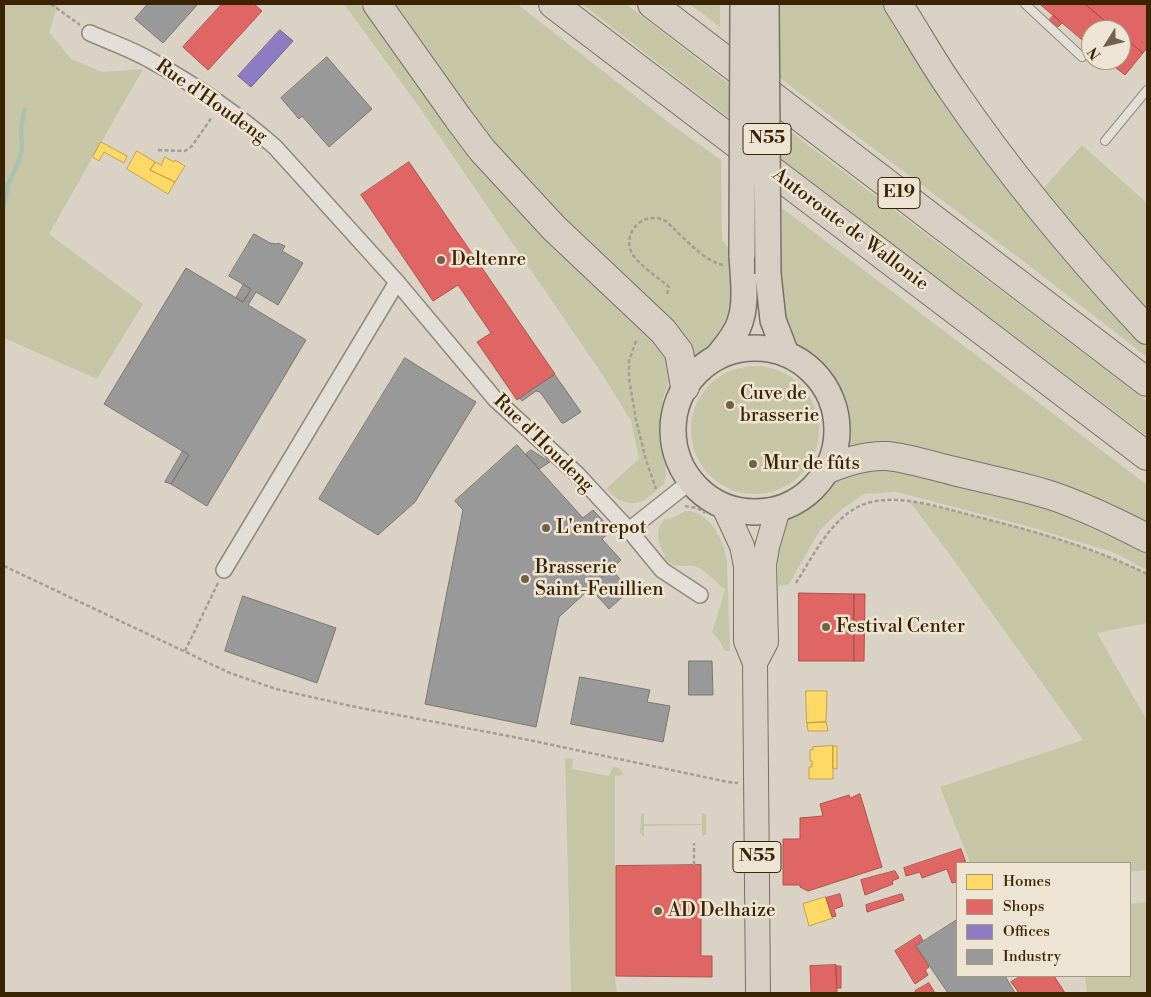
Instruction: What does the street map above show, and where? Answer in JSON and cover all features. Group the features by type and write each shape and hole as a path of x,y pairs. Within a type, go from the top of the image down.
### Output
{"highway":[{"path":"376,4 482,150 554,228 664,331 679,352 684,387"},
{"name":"Autoroute de Wallonie","path":"553,4 1147,456"},
{"name":"E19","path":"652,4 1147,382"},
{"name":"N55","path":"718,356 741,322 744,304 735,258 743,4"},
{"name":"N55","path":"766,4 768,274 773,320 786,354"},
{"path":"898,4 952,89 1052,224 1147,330"},
{"name":"N55","path":"754,348 770,349 786,354 803,363 817,377 828,393 835,412 837,431 835,450 828,469 819,482 807,494 793,503 778,509 760,512 716,511 706,496 690,481 680,464 674,445 673,432 676,405 684,387 699,369 718,356 738,349 754,348"},
{"path":"828,469 869,457 886,456 907,460 1023,487 1051,496 1114,521 1147,538"}],"main road":[{"name":"N55","path":"758,993 744,786 756,663 766,642 764,565 767,546 778,509"},
{"name":"N55","path":"716,511 742,546 746,566 746,641 756,663"}],"street":[{"name":"Rue d'Houdeng","path":"90,33 148,59 221,105 256,130 275,147 397,282 495,399 566,463 629,530 662,570 700,595"},
{"path":"224,570 397,282"},
{"path":"629,530 690,481"}],"lane":[{"path":"1025,4 1081,56"},
{"path":"1106,141 1147,90"}],"path":[{"path":"50,4 90,33"},
{"path":"158,150 185,150 192,146 221,105"},
{"path":"667,294 670,287 636,259 630,250 628,240 630,234 639,223 652,218 663,219 716,264 724,265 735,258"},
{"path":"636,342 629,361 629,378 636,420 654,486 672,510 688,506 703,511 716,511"},
{"path":"796,583 823,542 848,514 861,506 875,501 894,500 940,508 1087,547 1147,574"},
{"path":"4,566 230,672 276,689 350,706 524,739 744,786"},
{"path":"185,651 224,570"},
{"path":"694,843 694,865"}],"green space":[{"path":"4,4 58,4 49,32 71,59 102,72 143,69 49,234 143,304 97,379 4,338"},
{"path":"344,4 360,4 404,65 663,349 670,378 663,399 659,434 666,476 664,484 643,501 629,503 619,500 606,489 639,459 631,421 604,377 422,111"},
{"path":"389,4 517,4 672,125 721,160 722,240 734,255 731,318 715,341 691,359 481,134"},
{"path":"582,4 626,4 808,145 1147,401 1147,436 852,213"},
{"path":"690,4 720,4 720,27"},
{"path":"780,4 885,4 1112,311 1147,348 1147,357 780,78"},
{"path":"1082,145 1147,203 1147,318 1042,190"},
{"path":"782,208 1147,485 1147,531 847,451 848,419 839,390 828,371 791,336 785,325 780,298 782,284"},
{"path":"755,366 779,371 791,377 800,385 808,394 814,406 819,430 814,454 808,466 800,475 791,483 779,489 755,494 731,489 719,483 710,475 702,466 696,454 691,430 696,406 702,394 710,385 719,377 731,371"},
{"path":"864,468 908,473 1041,505 1147,554 1147,570 1113,552 1026,526 897,492 864,494 842,509 820,530 789,584 778,586 778,546 783,528 791,516 809,507 839,478"},
{"path":"909,501 970,514 1060,539 1090,549 1147,574 1147,623 1097,633 1147,721 1147,870 1131,872 1131,862 970,862 940,787 1083,740"},
{"path":"685,511 694,512 708,521 723,544 727,561 730,651 725,651 712,632 725,590 708,574 697,567 677,566 663,558 666,556 658,537 660,527 666,518 669,520"},
{"path":"565,758 573,759 572,769 609,776 613,767 619,768 624,775 615,776 615,978 617,993 571,993"},
{"path":"644,813 644,824 702,824 702,813 704,813 706,815 706,835 702,836 702,825 644,826 644,837 640,833 641,814"},
{"path":"1147,902 1147,993 1087,993 1085,977 1131,977 1131,904"}],"building: Homes":[{"path":"101,142 127,156 124,163 104,152 99,161 93,157"},
{"path":"137,151 155,162 150,170 175,182 168,194 127,169"},
{"path":"165,157 185,166 175,182 150,170 155,162 161,165"},
{"path":"806,691 827,691 826,722 807,723"},
{"path":"826,722 828,731 808,731 807,723"},
{"path":"833,746 833,779 809,779 809,767 812,767 810,750 813,750 813,747"},
{"path":"833,746 837,746 837,769 833,768"},
{"path":"826,897 833,918 809,926 803,904"}],"building: Shops":[{"path":"222,4 254,4 262,11 208,70 183,47"},
{"path":"1040,4 1085,4 1104,20 1081,20 1081,39"},
{"path":"1085,4 1147,4 1147,48 1143,53 1131,43 1131,20 1104,20"},
{"path":"1054,15 1062,23 1058,27 1049,20"},
{"path":"1131,43 1143,53 1131,68"},
{"path":"1119,70 1129,70 1125,75"},
{"name":"Deltenre","path":"409,162 555,374 517,400 477,342 491,333 458,285 433,301 361,195"},
{"name":"Festival Center","path":"799,593 854,594 854,661 799,661"},
{"path":"854,594 865,594 864,661 854,661"},
{"path":"860,794 882,867 808,891 800,887 800,885 783,885 783,839 800,839 800,818 823,816 820,804 849,795 850,798"},
{"path":"961,849 966,862 956,862 956,882 952,883 947,869 922,878 920,872 906,876 904,868"},
{"name":"AD Delhaize","path":"701,865 701,956 712,956 712,977 616,976 616,866"},
{"path":"895,871 899,878 892,881 893,884 865,895 861,880"},
{"path":"840,894 843,906 834,909 836,916 832,917 826,898"},
{"path":"902,894 904,900 867,912 866,905"},
{"path":"920,935 923,941 916,946 929,967 925,970 928,975 915,984 895,951"},
{"path":"836,965 837,993 811,993 810,966"},
{"path":"836,966 841,966 841,988 837,988"},
{"path":"1019,977 1055,977 1065,993 1019,993 1011,982"},
{"path":"929,983 935,993 916,993 915,991"}],"building: Offices":[{"path":"280,30 293,41 251,87 238,76"}],"building: Industry":[{"path":"148,4 198,4 163,43 135,19"},
{"path":"327,57 372,109 329,147 302,116 299,119 281,98"},
{"path":"254,234 270,243 278,243 285,246 282,251 303,263 278,305 256,292 248,305 306,340 207,506 171,484 189,455 104,404 186,268 243,302 251,289 229,276"},
{"path":"244,284 251,289 243,302 236,298"},
{"path":"405,358 476,402 415,502 378,535 319,499"},
{"path":"555,375 581,412 564,423 562,423 540,392 536,391 522,401 520,398"},
{"name":"Brasserie Saint-Feuillien","path":"517,445 583,518 593,510 612,530 602,539 621,560 559,617 536,727 425,704 463,510 455,501"},
{"path":"531,450 550,462 539,469 526,454"},
{"path":"183,451 189,455 171,484 165,482"},
{"path":"611,569 630,590 609,609 590,588"},
{"path":"243,596 336,628 317,683 225,651"},
{"path":"689,661 712,661 713,695 689,695"},
{"path":"580,677 650,690 647,702 670,706 663,742 571,724"},
{"path":"956,921 956,977 1006,977 1015,993 948,993 916,946"}],"waterway":[{"path":"4,204 8,185 22,150 21,127 25,110"}],"place":[{"name":"Deltenre","path":"441,260"},
{"name":"Cuve de brasserie","path":"730,405"},
{"name":"Mur de fûts","path":"753,464"},
{"name":"L'entrepot","path":"546,528"},
{"name":"Brasserie Saint-Feuillien","path":"525,579"},
{"name":"Festival Center","path":"826,627"},
{"name":"AD Delhaize","path":"658,911"}]}
